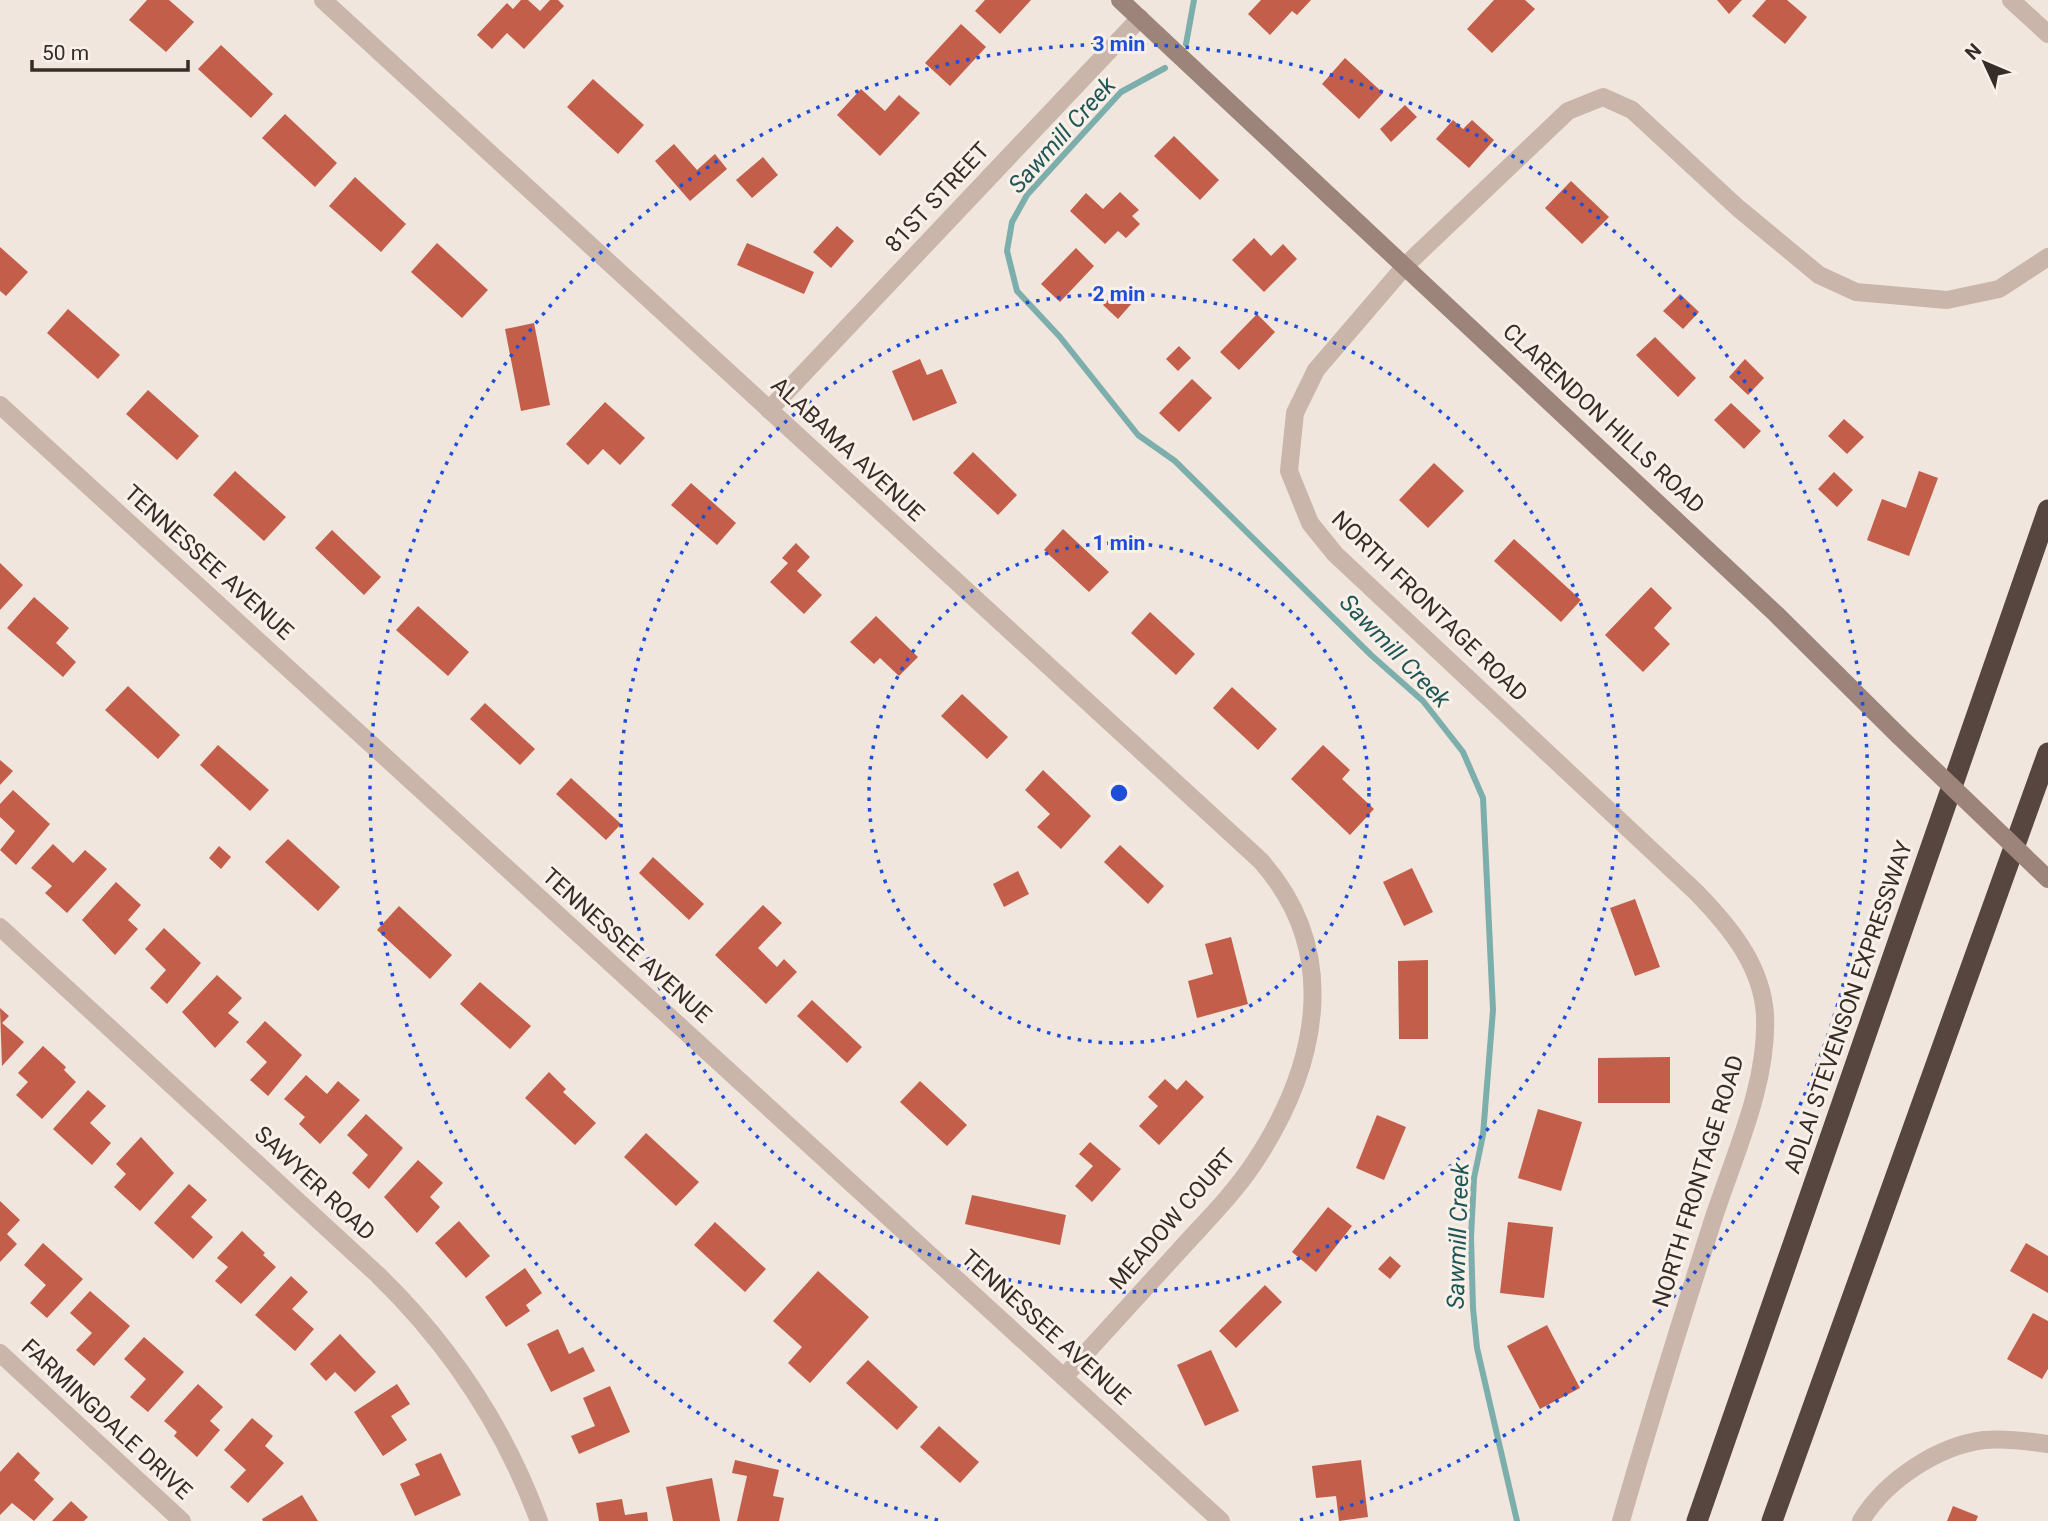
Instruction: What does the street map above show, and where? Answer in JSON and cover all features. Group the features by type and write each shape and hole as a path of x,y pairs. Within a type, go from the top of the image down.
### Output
{"highway":[{"name":"ADLAI STEVENSON EXPRESSWAY","path":"1697,1521 2048,510"},
{"path":"1772,1521 2048,753"}],"street":[{"name":"ALABAMA AVENUE","path":"323,0 1261,861 1287,897 1301,925 1310,956"},
{"name":"CLARENDON HILLS ROAD","path":"1120,0 1767,605 2048,879"},
{"path":"2011,0 2048,34"},
{"name":"81ST STREET","path":"769,410 1140,18"},
{"name":"NORTH FRONTAGE ROAD","path":"1620,1521 1664,1373 1761,1070 1765,1013 1761,995 1751,962 1721,918 1364,582 1335,554 1310,523 1289,471 1296,413 1316,370 1406,265 1568,111 1604,97 1632,110 1738,208 1819,275 1856,292 1948,300 1999,289 2048,257"},
{"name":"TENNESSEE AVENUE","path":"0,405 1221,1521"},
{"name":"SAWYER ROAD","path":"0,928 379,1275 419,1317 453,1358 497,1425 539,1521"},
{"name":"MEADOW COURT","path":"1064,1377 1222,1204 1254,1163 1274,1130 1292,1092 1308,1040 1315,997 1310,956"},
{"name":"FARMINGDALE DRIVE","path":"0,1353 181,1521"},
{"path":"1861,1521 1897,1480 1935,1456 1983,1440 2048,1444"}],"building":[{"path":"147,0 169,0 194,22 166,52 129,20"},
{"path":"521,0 528,0 540,11 550,0 558,0 564,6 524,49 507,33 492,49 477,35 507,3 513,9"},
{"path":"985,0 1031,0 1000,34 975,11"},
{"path":"1261,0 1311,0 1297,15 1292,11 1270,35 1248,14"},
{"path":"1494,0 1525,0 1535,9 1492,53 1467,29"},
{"path":"1717,0 1742,0 1729,14"},
{"path":"1766,0 1787,0 1807,17 1785,44 1752,16"},
{"path":"961,24 986,47 950,86 925,63"},
{"path":"221,45 273,94 251,118 198,69"},
{"path":"1345,58 1383,93 1359,119 1322,84"},
{"path":"593,79 644,125 618,154 567,107"},
{"path":"861,89 885,111 899,95 920,113 880,156 837,115"},
{"path":"1405,105 1417,117 1391,142 1380,129"},
{"path":"285,114 337,163 315,187 262,138"},
{"path":"1453,120 1463,129 1472,120 1494,140 1469,168 1436,139"},
{"path":"1174,136 1219,180 1200,200 1154,156"},
{"path":"674,144 697,170 715,154 727,169 690,201 655,161"},
{"path":"763,157 778,175 752,198 736,180"},
{"path":"355,177 406,224 381,252 329,206"},
{"path":"1571,181 1609,217 1582,244 1545,208"},
{"path":"1120,192 1139,210 1132,216 1140,224 1126,238 1118,231 1105,244 1070,211 1086,193 1103,209"},
{"path":"837,226 854,241 831,268 813,252"},
{"path":"1254,238 1271,256 1283,244 1297,259 1264,292 1232,260"},
{"path":"437,243 488,290 462,318 411,272"},
{"path":"747,243 814,272 804,294 737,265"},
{"path":"0,247 28,272 6,296 0,291"},
{"path":"1076,248 1094,266 1060,302 1041,284"},
{"path":"1118,289 1133,302 1118,319 1103,305"},
{"path":"1680,294 1699,312 1683,329 1663,311"},
{"path":"68,309 120,355 98,379 47,333"},
{"path":"1257,314 1275,332 1239,370 1220,352"},
{"path":"534,323 550,405 521,411 505,329"},
{"path":"1655,337 1696,378 1678,397 1636,355"},
{"path":"1179,346 1191,358 1178,371 1166,359"},
{"path":"920,359 927,375 942,369 957,403 913,421 892,371"},
{"path":"1745,359 1764,378 1748,395 1729,377"},
{"path":"1192,379 1212,398 1179,432 1159,413"},
{"path":"148,390 199,436 177,460 126,414"},
{"path":"605,402 645,438 620,465 603,449 588,465 566,444"},
{"path":"1731,403 1761,431 1744,449 1714,420"},
{"path":"1844,419 1864,437 1847,454 1828,436"},
{"path":"973,452 1017,495 998,515 953,473"},
{"path":"1434,463 1464,491 1428,528 1399,500"},
{"path":"235,471 286,517 264,541 213,495"},
{"path":"1919,471 1938,478 1909,556 1867,540 1882,499 1906,508"},
{"path":"1834,472 1853,490 1837,507 1818,489"},
{"path":"691,483 736,523 717,545 671,505"},
{"path":"1063,529 1109,572 1089,592 1044,550"},
{"path":"332,530 381,577 364,595 315,548"},
{"path":"1514,539 1581,600 1561,622 1494,561"},
{"path":"796,543 810,557 797,571 822,595 804,614 770,582 788,563 782,558"},
{"path":"0,563 23,585 0,610"},
{"path":"1651,587 1672,608 1654,628 1670,644 1643,672 1605,635"},
{"path":"34,597 69,628 56,643 76,662 63,677 7,628"},
{"path":"418,606 469,652 448,676 396,630"},
{"path":"1150,612 1195,654 1176,675 1131,633"},
{"path":"876,616 918,657 899,676 880,658 874,664 850,642"},
{"path":"128,686 180,735 158,759 105,710"},
{"path":"1232,687 1277,729 1258,750 1213,708"},
{"path":"962,694 1008,737 987,759 941,716"},
{"path":"485,703 535,749 520,765 470,719"},
{"path":"218,745 269,790 250,811 200,765"},
{"path":"1323,745 1350,770 1342,779 1374,809 1350,835 1291,779"},
{"path":"0,760 13,771 0,785"},
{"path":"1043,770 1091,816 1061,849 1037,827 1050,814 1025,790"},
{"path":"571,778 621,824 606,840 556,794"},
{"path":"13,790 50,824 16,865 0,850 15,831 0,817 0,804"},
{"path":"288,839 340,887 318,911 265,862"},
{"path":"53,844 73,863 85,850 107,869 67,913 45,893 52,886 31,868"},
{"path":"1120,845 1164,886 1148,904 1104,862"},
{"path":"219,846 231,857 221,869 209,858"},
{"path":"653,857 704,904 689,920 639,873"},
{"path":"1412,868 1433,912 1404,926 1383,882"},
{"path":"1018,871 1029,894 1004,907 993,884"},
{"path":"116,882 141,905 128,920 138,929 115,955 82,920"},
{"path":"1635,899 1660,967 1635,976 1610,908"},
{"path":"763,905 782,923 758,948 777,967 784,959 797,972 766,1004 715,955"},
{"path":"399,906 452,955 430,979 377,930"},
{"path":"164,928 201,963 167,1004 150,988 166,970 145,949"},
{"path":"1231,937 1248,1004 1197,1018 1188,981 1213,974 1205,944"},
{"path":"1428,960 1428,1039 1399,1039 1398,961"},
{"path":"217,975 242,998 228,1013 239,1022 215,1048 182,1012"},
{"path":"480,982 531,1026 510,1049 460,1004"},
{"path":"812,1000 862,1047 847,1063 797,1016"},
{"path":"0,1008 9,1016 2,1023 24,1042 2,1066"},
{"path":"265,1021 302,1055 268,1096 250,1080 267,1062 246,1042"},
{"path":"43,1046 66,1067 64,1070 76,1082 42,1119 16,1095 28,1082 18,1073"},
{"path":"1670,1057 1670,1103 1598,1103 1598,1058"},
{"path":"549,1072 566,1089 563,1092 596,1123 575,1145 525,1098"},
{"path":"306,1075 327,1094 338,1081 360,1100 320,1144 299,1124 305,1117 284,1099"},
{"path":"1165,1079 1177,1090 1186,1080 1204,1097 1159,1145 1139,1126 1158,1106 1148,1097"},
{"path":"920,1081 967,1125 947,1146 900,1102"},
{"path":"88,1090 106,1106 90,1123 111,1143 92,1165 53,1129"},
{"path":"1538,1109 1582,1122 1561,1191 1518,1178"},
{"path":"366,1114 403,1148 369,1189 352,1173 368,1155 347,1135"},
{"path":"1377,1115 1406,1127 1384,1180 1356,1168"},
{"path":"646,1133 699,1182 676,1206 624,1157"},
{"path":"141,1137 174,1173 140,1211 114,1187 126,1174 116,1164"},
{"path":"1090,1142 1121,1169 1092,1202 1075,1186 1093,1166 1079,1154"},
{"path":"418,1160 443,1183 430,1197 440,1207 417,1233 384,1197"},
{"path":"189,1184 207,1200 191,1217 213,1237 193,1259 154,1223"},
{"path":"972,1195 1066,1215 1060,1245 965,1224"},
{"path":"0,1201 20,1220 7,1234 17,1244 0,1262"},
{"path":"1328,1207 1352,1226 1316,1272 1292,1252"},
{"path":"459,1221 490,1256 466,1278 435,1243"},
{"path":"715,1222 766,1269 745,1292 694,1245"},
{"path":"1508,1222 1553,1227 1544,1298 1500,1293"},
{"path":"242,1231 276,1267 241,1304 215,1281 228,1267 217,1258"},
{"path":"43,1243 83,1279 47,1318 30,1303 46,1285 24,1265"},
{"path":"2026,1243 2048,1256 2048,1293 2010,1271"},
{"path":"1390,1256 1401,1266 1390,1279 1378,1269"},
{"path":"525,1268 542,1293 526,1305 530,1311 506,1327 485,1297"},
{"path":"818,1271 869,1317 810,1383 788,1363 802,1347 773,1321"},
{"path":"291,1276 308,1292 292,1309 314,1329 295,1351 255,1315"},
{"path":"1265,1285 1282,1302 1236,1348 1219,1331"},
{"path":"90,1291 130,1326 94,1366 76,1350 92,1333 70,1313"},
{"path":"2033,1313 2048,1321 2048,1369 2042,1379 2007,1359"},
{"path":"1547,1325 1580,1388 1540,1409 1507,1346"},
{"path":"558,1329 569,1354 583,1347 595,1371 551,1392 527,1344"},
{"path":"340,1334 376,1372 355,1392 335,1372 326,1381 310,1364"},
{"path":"144,1337 184,1372 148,1412 130,1397 146,1379 124,1359"},
{"path":"1211,1350 1239,1411 1205,1426 1177,1365"},
{"path":"868,1360 918,1407 897,1430 846,1383"},
{"path":"198,1384 223,1407 210,1421 220,1430 197,1457 174,1436 177,1432 164,1421"},
{"path":"397,1384 410,1404 391,1416 407,1440 383,1456 354,1412"},
{"path":"610,1386 630,1432 579,1454 571,1436 595,1426 583,1398"},
{"path":"252,1418 273,1436 265,1446 284,1463 248,1503 230,1487 246,1470 224,1450"},
{"path":"939,1426 979,1462 960,1483 920,1447"},
{"path":"18,1452 40,1473 34,1480 54,1499 34,1521 12,1503 0,1515 0,1472"},
{"path":"441,1453 461,1495 415,1516 400,1484 420,1475 415,1464"},
{"path":"735,1460 779,1470 773,1496 784,1498 779,1521 737,1521 747,1476 732,1473"},
{"path":"1361,1460 1368,1517 1339,1521 1336,1496 1316,1498 1312,1466"},
{"path":"712,1478 720,1521 673,1521 666,1487"},
{"path":"302,1495 318,1521 263,1521 262,1519"},
{"path":"622,1499 625,1515 647,1512 648,1521 599,1521 596,1503"},
{"path":"71,1501 88,1517 84,1521 52,1521"},
{"path":"1953,1506 1978,1516 1976,1521 1947,1521"}],"waterway":[{"name":"Sawmill Creek","path":"1186,44 1194,0"},
{"name":"Sawmill Creek","path":"1165,68 1121,92 1027,195 1012,222 1007,251 1017,291 1060,337 1138,435 1175,461 1371,655 1423,701 1463,752 1483,798 1493,1010 1483,1135 1474,1178 1471,1237 1473,1308 1477,1348 1517,1521"}]}
